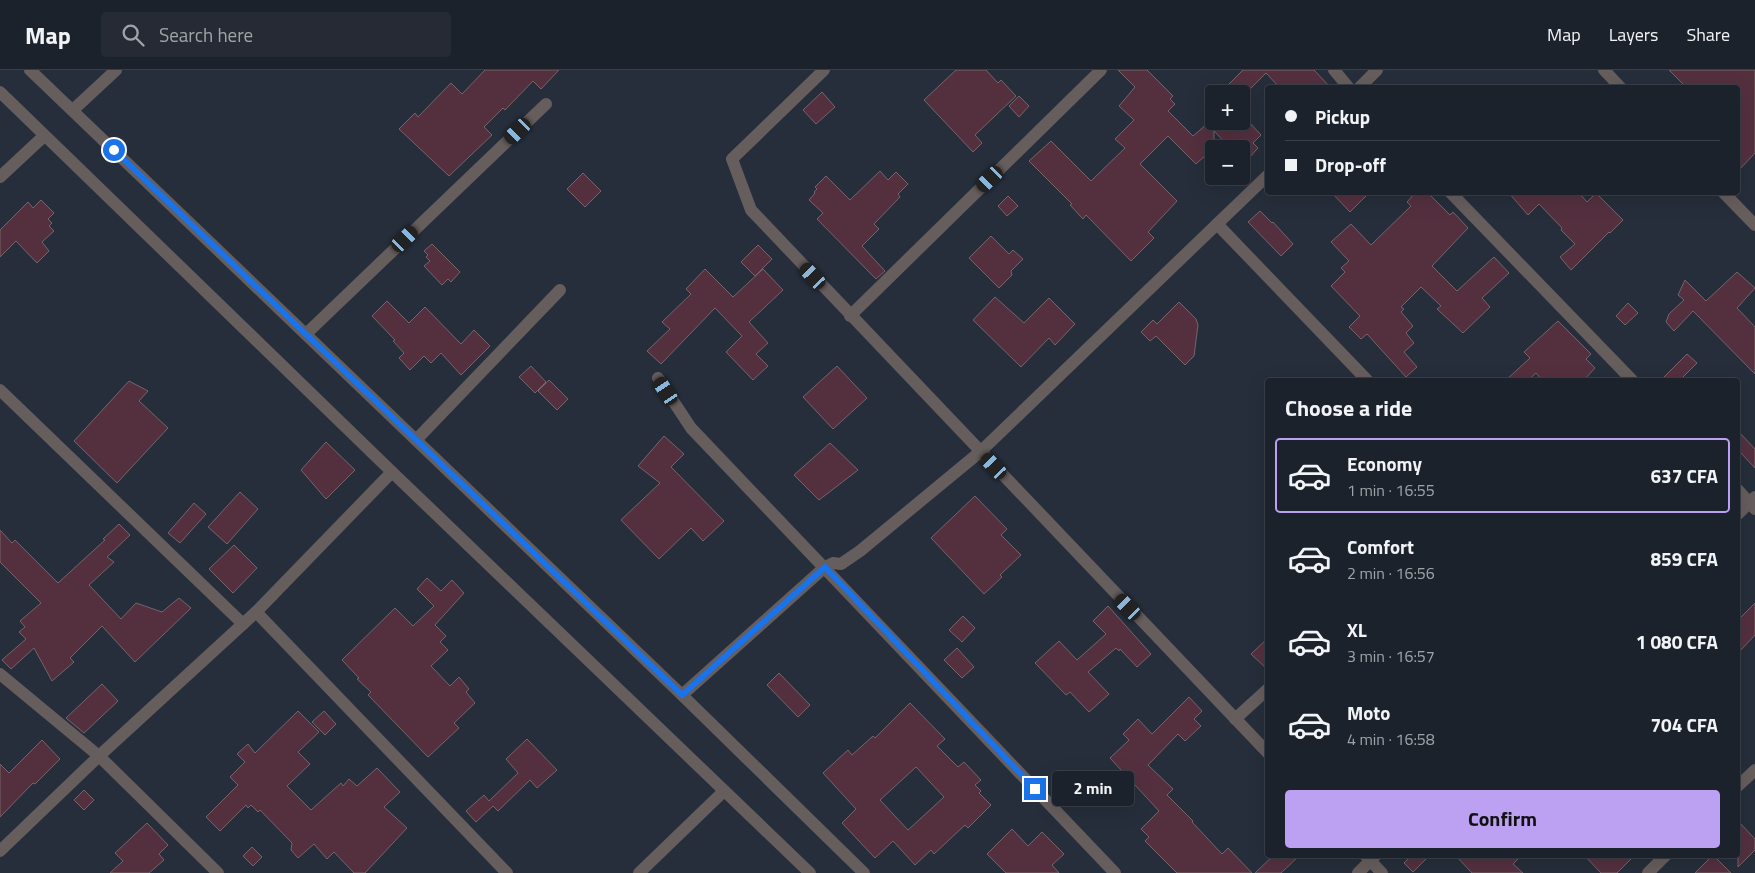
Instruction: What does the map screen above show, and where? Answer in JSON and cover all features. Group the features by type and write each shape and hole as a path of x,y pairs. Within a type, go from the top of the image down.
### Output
{"street":[{"path":"30,70 682,695 864,873"},
{"path":"73,110 116,70"},
{"path":"824,70 732,159 750,210 1265,750"},
{"path":"850,316 1101,70"},
{"path":"1334,70 1346,85"},
{"path":"1362,85 1377,70"},
{"path":"1604,70 1618,85"},
{"path":"0,92 810,873"},
{"path":"306,334 546,104"},
{"path":"0,177 44,136"},
{"path":"682,695 825,567 833,563 841,564 860,551 980,452 1265,179"},
{"path":"1453,195 1630,378"},
{"path":"1726,195 1755,225"},
{"path":"1217,224 1365,378"},
{"path":"416,440 560,290"},
{"path":"658,378 691,428 1115,873"},
{"path":"0,390 243,624"},
{"path":"0,850 256,612 392,472"},
{"path":"1740,492 1753,503 1740,513"},
{"path":"256,612 507,873"},
{"path":"0,674 99,756 218,873"},
{"path":"1235,720 1265,692"},
{"path":"1740,784 1755,770"},
{"path":"639,873 724,791"},
{"path":"1358,873 1369,858"},
{"path":"1371,858 1382,873"},
{"path":"1648,873 1663,858"}],"building":[{"path":"485,70 559,70 541,89 533,81 505,110 503,108 484,127 492,135 449,176 399,129 415,113 418,117 451,83 462,94"},
{"path":"956,70 986,70 998,83 1001,80 1016,96 975,135 982,143 973,152 924,100"},
{"path":"1118,70 1147,70 1173,96 1170,99 1175,104 1168,111 1193,136 1205,126 1205,130 1250,130 1250,123 1261,135 1253,143 1258,148 1250,157 1250,140 1222,140 1214,131 1214,140 1205,140 1205,156 1196,164 1168,136 1140,164 1177,201 1148,232 1154,238 1131,261 1086,215 1083,219 1070,205 1072,204 1029,161 1051,141 1091,181 1125,148 1115,139 1134,120 1119,106 1135,87"},
{"path":"1243,70 1314,70 1328,85 1277,85 1266,73 1250,89 1250,85 1228,85"},
{"path":"1669,70 1755,70 1755,153 1740,169 1740,85 1684,85"},
{"path":"822,92 835,107 816,124 803,110"},
{"path":"1019,96 1029,106 1019,117 1009,106"},
{"path":"880,171 888,180 896,172 908,184 898,194 900,197 874,224 879,229 862,246 885,271 876,279 817,219 823,213 809,200 817,189 815,187 826,176 850,200"},
{"path":"583,173 601,191 585,207 567,189"},
{"path":"1334,195 1367,195 1350,212"},
{"path":"1413,195 1430,195 1450,215 1453,212 1468,228 1432,266 1457,291 1494,257 1509,273 1482,298 1490,307 1463,333 1437,309 1441,306 1421,287 1401,307 1404,309 1401,312 1413,326 1406,333 1414,343 1404,352 1417,367 1406,377 1367,334 1361,339 1349,327 1360,316 1331,286 1345,272 1341,268 1349,261 1331,242 1351,224 1371,245 1411,206 1407,202"},
{"path":"1511,195 1581,195 1587,202 1594,195 1598,195 1623,220 1571,270 1560,257 1575,244 1539,204 1528,215"},
{"path":"1008,196 1018,206 1007,216 998,206"},
{"path":"41,200 54,213 48,219 52,223 49,226 54,231 42,242 49,251 37,263 16,241 0,257 0,230 28,202 33,208"},
{"path":"1260,211 1293,244 1281,256 1248,222"},
{"path":"991,236 1009,254 1013,250 1023,259 1011,271 1012,275 999,288 969,258"},
{"path":"432,244 460,272 451,282 448,279 442,285 424,266 430,261 424,251"},
{"path":"758,245 772,259 755,276 741,262"},
{"path":"705,269 733,297 763,269 783,290 749,322 768,343 756,354 768,366 753,380 726,352 742,336 715,308 661,364 647,351 670,329 662,322 691,294 686,289"},
{"path":"1737,272 1755,288 1737,308 1755,327 1755,374 1693,311 1674,331 1666,322 1669,314 1684,300 1678,295 1685,280 1706,301"},
{"path":"995,297 1024,323 1049,298 1075,324 1055,345 1049,338 1021,367 973,320"},
{"path":"387,301 409,323 425,307 461,344 474,330 490,346 461,375 441,353 431,363 424,356 410,370 399,358 404,353 393,341 395,340 372,316"},
{"path":"1179,302 1196,319 1198,325 1194,356 1185,365 1156,336 1150,341 1141,332 1153,320 1157,324"},
{"path":"1628,303 1638,313 1625,325 1616,316"},
{"path":"1558,321 1591,354 1586,359 1595,368 1586,378 1540,378 1536,373 1530,378 1508,378 1530,358 1524,352"},
{"path":"1687,354 1697,363 1682,378 1663,378"},
{"path":"531,366 546,382 535,393 519,377"},
{"path":"837,366 867,398 833,429 803,397"},
{"path":"549,380 568,399 557,410 538,391"},
{"path":"129,381 148,391 139,401 168,428 117,483 74,441"},
{"path":"1740,433 1755,449 1755,468 1740,452"},
{"path":"664,436 684,454 671,467 724,521 703,541 691,528 659,559 621,520 660,483 638,466"},
{"path":"326,442 355,470 326,499 301,470"},
{"path":"830,443 858,470 819,500 794,475"},
{"path":"240,492 258,509 227,544 208,527"},
{"path":"975,496 1007,529 1001,535 1021,555 984,594 931,538"},
{"path":"194,503 206,514 180,543 168,533"},
{"path":"119,524 130,535 107,557 114,562 89,585 121,619 136,603 162,612 179,598 191,608 135,662 102,626 70,658 74,662 52,681 34,648 11,669 2,660 26,639 19,632 25,627 20,621 41,603 0,562 0,530 12,543 15,540 58,583 105,540 103,539"},
{"path":"234,545 257,568 233,593 209,569"},
{"path":"427,578 441,591 452,580 464,593 435,625 446,636 440,642 448,650 431,666 450,686 459,677 469,689 466,692 475,703 454,723 459,728 428,757 368,695 371,692 357,679 359,678 342,660 395,608 413,626 434,606 417,589"},
{"path":"1755,603 1755,635 1740,651 1740,618"},
{"path":"1108,606 1151,654 1137,667 1120,649 1119,651 1116,648 1088,672 1109,694 1089,712 1070,692 1066,695 1035,663 1059,641 1077,660 1106,634 1093,621"},
{"path":"963,616 975,628 962,642 949,630"},
{"path":"1265,641 1265,667 1251,654"},
{"path":"957,648 974,667 962,678 944,660"},
{"path":"779,673 810,705 798,717 767,685"},
{"path":"102,684 118,701 84,733 66,718"},
{"path":"1189,697 1202,711 1194,719 1201,726 1185,741 1178,734 1148,765 1173,789 1167,795 1222,854 1228,848 1252,873 1177,873 1145,841 1149,837 1141,829 1159,811 1110,758 1129,740 1123,734 1138,719 1152,734"},
{"path":"910,703 945,739 937,746 958,767 964,762 981,780 975,785 981,791 979,793 991,805 968,828 965,825 934,854 931,850 915,865 893,841 875,858 842,823 856,809 823,773 848,750 852,755 873,736 875,738","holes":["916,767 944,797 908,830 880,800"]},
{"path":"298,711 319,732 298,752 310,764 287,786 311,810 341,783 343,786 349,779 357,786 377,768 400,792 384,807 407,828 365,873 354,873 334,852 327,859 314,844 298,858 291,850 292,843 260,810 258,812 251,805 248,808 246,805 220,831 206,817 238,785 230,777 245,762 237,754 248,744 255,753"},
{"path":"324,711 336,724 325,735 312,722"},
{"path":"527,739 557,770 537,788 530,780 498,811 493,806 476,822 466,811 484,795 489,801 518,773 506,759"},
{"path":"42,740 60,759 35,784 33,783 0,817 0,764 9,773"},
{"path":"84,790 94,800 84,810 74,800"},
{"path":"147,823 168,845 159,854 164,860 149,873 110,873 123,861 115,853"},
{"path":"1740,823 1755,839 1755,850 1738,867 1738,858 1740,858"},
{"path":"1012,829 1028,846 1042,832 1064,854 1052,865 1059,873 1006,873 987,854"},
{"path":"252,847 262,857 253,866 243,856"},
{"path":"1271,858 1297,858 1281,873 1255,873"},
{"path":"1409,858 1427,858 1413,872 1404,863"},
{"path":"1458,858 1519,858 1513,864 1523,873 1472,873"},
{"path":"1587,858 1632,858 1617,873 1601,873"},
{"path":"1710,858 1716,858 1731,873 1695,873"}],"route":[{"path":"114,150 682,695 825,567 1035,789"}]}
